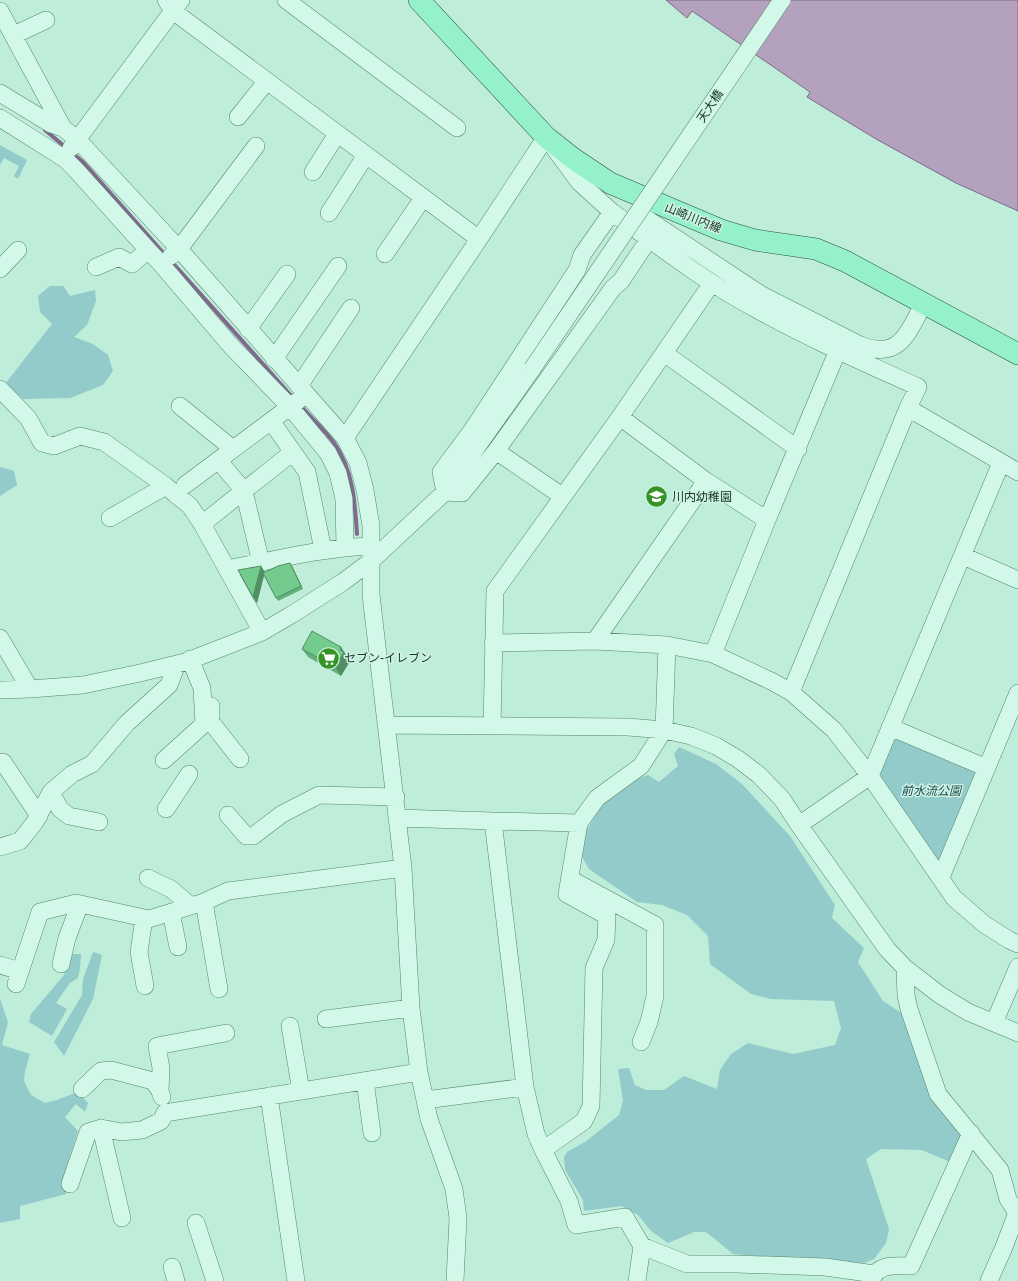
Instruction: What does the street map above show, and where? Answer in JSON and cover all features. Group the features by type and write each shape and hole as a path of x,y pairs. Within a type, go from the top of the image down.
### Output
{"main road":[{"name":"山崎川内線","path":"419,0 546,137 574,159 610,183 721,230 755,240 804,247 829,254 1018,354"}],"street":[{"path":"286,0 458,128"},
{"name":"天大橋","path":"0,690 83,685 140,673 189,660 262,632 343,582 371,553 445,492 532,368 782,0"},
{"path":"65,159 76,140 173,4 267,81 479,240"},
{"path":"0,11 63,128 179,249 274,359 345,438 358,463 365,490 371,526 373,608 403,868 411,1008 419,1072 429,1119 454,1189 458,1218 455,1281"},
{"path":"14,35 46,20"},
{"path":"238,117 267,81"},
{"path":"0,93 51,124 63,128"},
{"path":"0,118 65,159 76,170 161,264 231,346 290,407 328,453 338,473 344,499 345,547"},
{"path":"313,172 337,134"},
{"path":"345,438 479,240 546,137 579,182 612,212 712,283 756,309 838,350 918,387 791,692"},
{"path":"161,264 179,249 256,146"},
{"path":"329,213 366,156"},
{"path":"385,254 423,198"},
{"path":"612,212 582,255 577,270 472,429 441,472 445,492 462,493 496,451 613,288 621,281 649,239"},
{"path":"638,213 760,294 870,349 878,350 895,346 903,339 924,303"},
{"path":"0,269 18,250"},
{"path":"96,267 119,257 132,264 148,250"},
{"path":"274,359 338,266"},
{"path":"248,329 287,274"},
{"path":"492,726 495,591 620,417 712,283"},
{"path":"185,485 290,407 303,391 351,308"},
{"path":"713,654 838,350"},
{"path":"664,353 798,449"},
{"path":"0,389 28,418 42,443 54,446 80,436 104,442 166,486 190,506 202,524 262,632"},
{"path":"180,406 233,449"},
{"path":"908,408 1018,472"},
{"path":"620,417 706,480 767,520"},
{"path":"271,422 307,472 323,550"},
{"path":"496,451 562,496"},
{"path":"202,524 293,452"},
{"path":"799,825 870,776 1001,463"},
{"path":"224,466 244,490 261,563"},
{"path":"595,641 706,480"},
{"path":"110,518 166,486"},
{"path":"227,569 345,547 371,553"},
{"path":"963,556 1018,580"},
{"path":"0,638 30,689"},
{"path":"493,643 595,641 667,645 713,654 791,692 834,730 870,776 941,877 954,898 984,924 1008,940 1018,944"},
{"path":"543,1150 584,1121 591,1106 594,968 606,940 608,916 567,894 579,823 597,798 641,766 664,730 667,645"},
{"path":"166,809 191,777 167,757 204,724 202,688 189,660"},
{"path":"189,660 211,685 211,722 240,759"},
{"path":"0,847 20,841 39,816 51,792 72,774 92,764 127,723 169,685 189,660"},
{"path":"941,877 1018,693"},
{"path":"387,725 628,726 664,730 691,736 716,746 738,759 759,775 782,799 887,949 905,968 940,995 968,1012 1018,1033"},
{"path":"890,727 987,768"},
{"path":"3,762 39,816"},
{"path":"51,792 60,809 69,816 99,822"},
{"path":"228,815 246,836 253,836 282,814 319,795 396,797"},
{"path":"397,818 579,823"},
{"path":"493,821 525,1087 536,1134 569,1201 576,1225 625,1217 642,1246 687,1264 825,1267 872,1277 886,1266 911,1266 971,1133"},
{"path":"0,965 18,978 43,904 76,903 149,919 197,904 228,891 403,868"},
{"path":"148,878 197,904 219,989"},
{"path":"570,879 655,925 655,996 649,1022 641,1042"},
{"path":"61,964 67,938 80,904"},
{"path":"171,912 178,947"},
{"path":"144,918 139,952 145,986"},
{"path":"994,1023 1018,967"},
{"path":"905,968 906,995 909,1009 938,1094 1000,1170 1008,1198 1017,1212 1011,1250 989,1281"},
{"path":"326,1019 411,1008"},
{"path":"290,1026 301,1091"},
{"path":"70,1184 88,1132 101,1128 122,1132 142,1130 161,1121 165,1113 160,1091 161,1068 157,1046 226,1033"},
{"path":"82,1089 101,1071 111,1070 153,1081 160,1091"},
{"path":"165,1113 419,1072"},
{"path":"365,1081 372,1134"},
{"path":"425,1100 525,1087"},
{"path":"269,1096 296,1281"},
{"path":"101,1128 122,1218"},
{"path":"196,1223 215,1281"},
{"path":"637,1281 642,1246"}],"green space":[{"path":"0,145 27,160 18,179 14,176 19,166 4,158 0,165"},
{"path":"50,286 63,286 70,296 95,290 96,301 87,325 74,337 93,344 108,355 113,371 103,385 70,398 23,399 5,384 52,324 40,312 38,296"},
{"path":"0,467 14,471 17,485 0,496"},
{"name":"前水流公園","path":"899,735 976,769 978,775 942,860 934,861 878,779 891,739"},
{"path":"679,747 716,764 742,784 790,836 835,905 832,918 864,948 858,962 883,1001 906,1016 930,1098 962,1136 950,1162 922,1150 881,1149 866,1159 889,1229 886,1243 874,1259 864,1263 825,1262 733,1254 706,1232 694,1232 668,1243 651,1231 638,1215 622,1206 584,1211 583,1200 565,1170 564,1157 567,1152 585,1142 619,1115 623,1101 618,1069 629,1068 635,1085 646,1090 664,1090 684,1076 717,1089 720,1070 731,1054 748,1043 793,1054 835,1045 841,1028 834,1001 771,999 751,994 710,964 708,936 687,915 662,905 637,902 589,869 582,857 586,831 603,803 637,779 648,775 659,782 678,766 674,754"},
{"path":"93,952 102,955 93,999 64,1056 54,1042 82,995 83,979"},
{"path":"69,954 81,954 78,978 70,983 56,1003 67,1009 52,1036 29,1022 31,1014 64,975"},
{"path":"0,999 8,1022 2,1045 30,1054 24,1081 31,1095 45,1103 78,1092 88,1103 85,1112 76,1104 65,1117 78,1131 66,1168 66,1194 20,1206 20,1219 0,1223"}],"shaded area":[{"path":"666,0 1018,0 1018,211 956,183 876,139 807,97 810,92 692,11 687,18"}],"building":[{"path":"290,563 301,586 276,598 263,573 278,566"},
{"path":"261,566 253,597 238,570"},
{"path":"312,631 341,647 340,650 344,652 335,667 302,649"}],"waterway":[{"path":"45,130 83,162 166,256"},
{"path":"171,261 294,399"},
{"path":"299,404 334,443 345,464 354,498 357,534"}],"place":[{"name":"川内幼稚園","path":"656,497"},
{"name":"セブン-イレブン","path":"328,658"}]}
